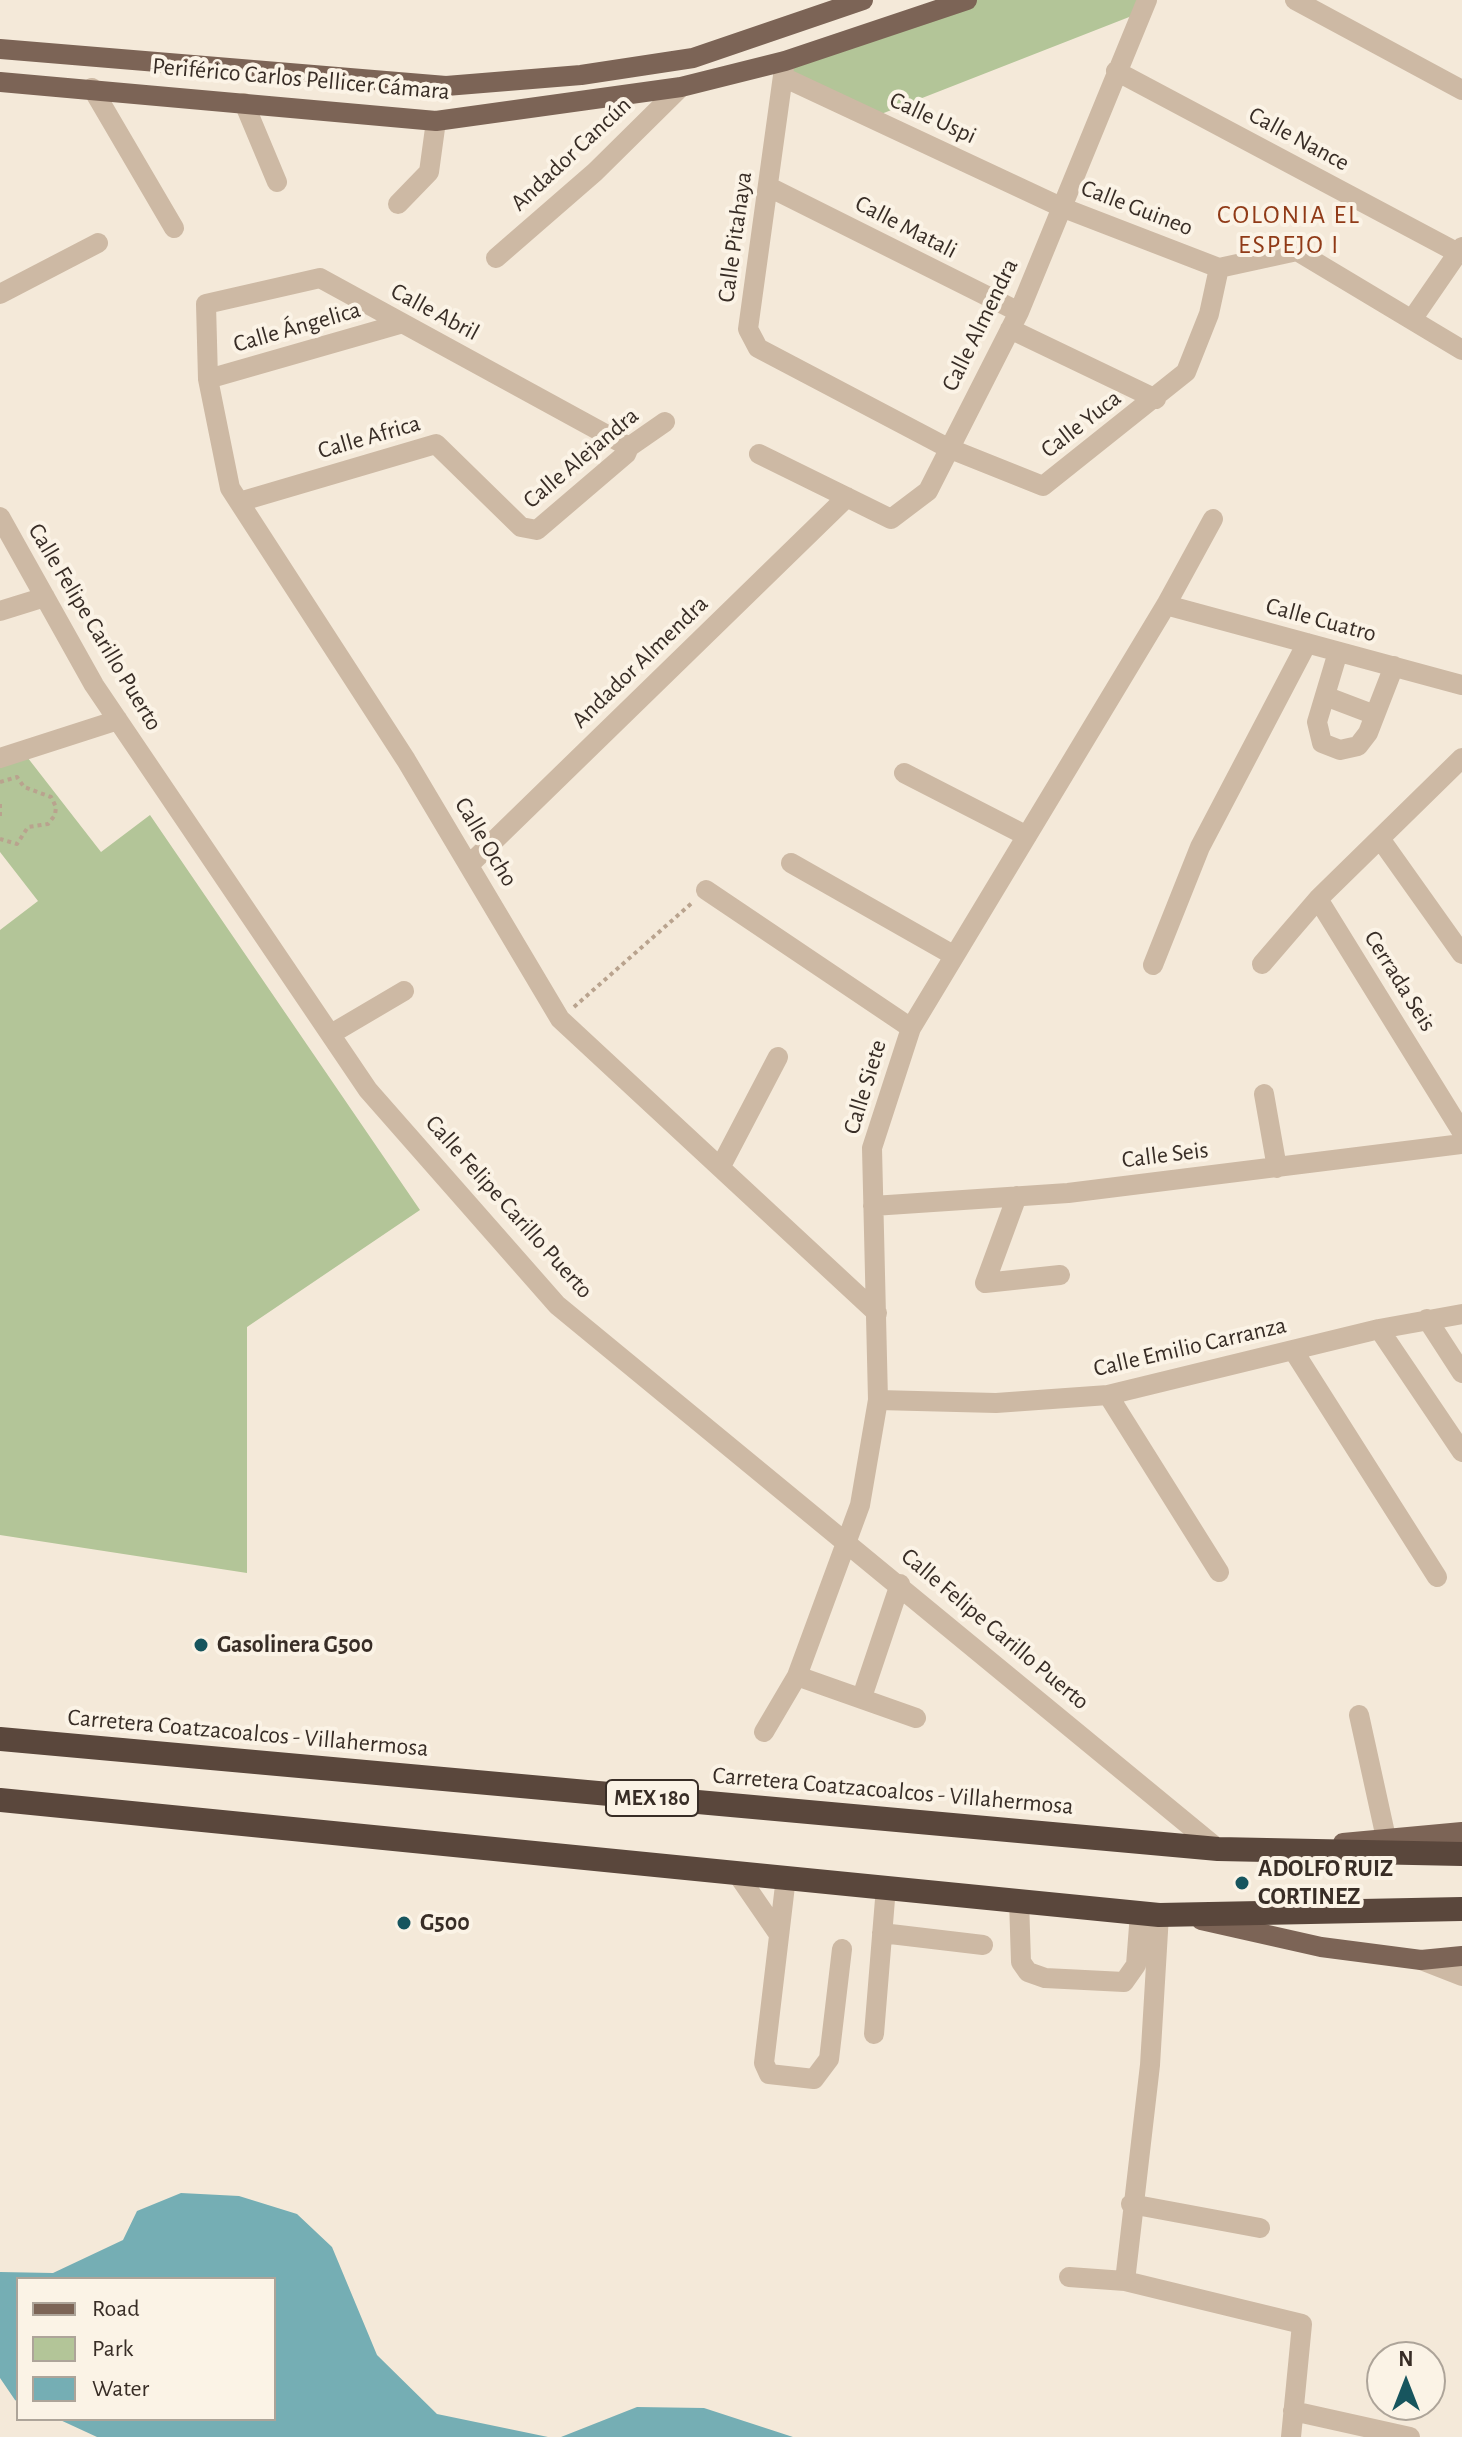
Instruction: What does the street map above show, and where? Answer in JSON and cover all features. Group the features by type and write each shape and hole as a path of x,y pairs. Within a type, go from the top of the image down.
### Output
{"highway":[{"name":"Carretera Coatzacoalcos - Villahermosa","path":"0,1739 1218,1849 1462,1854"},
{"path":"0,1800 1150,1914 1186,1916 1462,1909"}],"main road":[{"name":"Periférico Carlos Pellicer Cámara","path":"0,49 446,86 581,75 693,58 863,0"},
{"name":"Periférico Carlos Pellicer Cámara","path":"0,82 436,121 681,87 784,69 967,0"},
{"path":"1304,1849 1462,1832"},
{"path":"1186,1916 1321,1947 1421,1960 1462,1956"}],"street":[{"name":"Calle Almendra","path":"759,454 891,519 928,491 1015,321 1147,0"},
{"path":"1295,0 1462,90"},
{"name":"Calle Pitahaya","path":"784,69 748,329 758,348 948,448"},
{"name":"Calle Uspi","path":"784,69 1061,207"},
{"name":"Calle Nance","path":"1116,71 1460,250"},
{"name":"Andador Cancún","path":"496,258 595,172 681,87"},
{"path":"92,88 174,228"},
{"path":"244,103 277,182"},
{"path":"398,204 429,172 436,121"},
{"name":"Calle Matali","path":"769,187 1156,399"},
{"name":"Calle Guineo","path":"1061,207 1219,268"},
{"path":"0,294 98,243"},
{"path":"1413,318 1460,250"},
{"path":"1156,399 1186,372 1209,314 1219,268 1297,251 1462,350"},
{"name":"Calle Abril","path":"206,304 320,278 400,324 623,440 629,447"},
{"name":"Calle Ocho","path":"206,304 208,379 230,488 470,864 560,1019 877,1313"},
{"name":"Calle Ángelica","path":"208,379 400,324"},
{"name":"Calle Yuca","path":"948,448 1043,486 1156,399"},
{"name":"Calle Alejandra","path":"529,531 537,530 626,454 629,447 665,422"},
{"name":"Calle Africa","path":"239,502 436,444 529,531"},
{"name":"Andador Almendra","path":"470,864 847,497"},
{"name":"Calle Felipe Carillo Puerto","path":"0,517 118,720 368,1090 557,1305 900,1584 1218,1849"},
{"name":"Calle Siete","path":"764,1732 797,1676 860,1505 878,1400 874,1136 911,1028 1166,605 1213,519"},
{"path":"0,611 45,597"},
{"name":"Calle Cuatro","path":"1166,605 1462,685"},
{"path":"1153,965 1200,847 1307,643"},
{"path":"1338,652 1317,722 1322,743 1340,750 1358,746 1368,733 1394,666"},
{"path":"1325,696 1375,715"},
{"path":"0,758 118,720"},
{"path":"1262,964 1318,899 1462,758"},
{"path":"904,773 1027,836"},
{"path":"1381,840 1462,954"},
{"path":"791,863 953,955"},
{"path":"706,890 911,1028"},
{"name":"Cerrada Seis","path":"1318,899 1462,1132"},
{"path":"331,1034 404,991"},
{"path":"721,1166 778,1057"},
{"path":"1264,1094 1277,1168"},
{"name":"Calle Seis","path":"873,1206 1017,1196 1462,1144"},
{"path":"1017,1196 985,1283 1060,1275"},
{"name":"Calle Emilio Carranza","path":"878,1400 996,1403 1108,1395 1379,1329 1462,1314"},
{"path":"1427,1319 1462,1373"},
{"path":"1379,1329 1462,1452"},
{"path":"1293,1350 1437,1577"},
{"path":"1108,1395 1219,1572"},
{"path":"862,1697 900,1584"},
{"path":"797,1676 916,1718"},
{"path":"1359,1715 1386,1838"},
{"path":"736,1872 778,1933"},
{"path":"786,1877 764,2063 769,2074 814,2079 829,2059 842,1949"},
{"path":"874,2034 886,1887"},
{"path":"1019,1900 1021,1962 1028,1972 1045,1978 1124,1982 1136,1965 1150,1914"},
{"path":"1125,2281 1131,2204 1150,2065 1150,1914"},
{"path":"882,1933 983,1945"},
{"path":"1421,1960 1462,1976"},
{"path":"1131,2204 1260,2228"},
{"path":"1069,2277 1125,2281 1302,2324 1291,2437"},
{"path":"1293,2411 1410,2437"}],"path":[{"path":"0,782 17,777 24,787 51,797 56,807 55,815 48,824 28,827 17,844 0,839"},
{"path":"0,804 0,818"},
{"path":"560,1019 706,890"}],"green space":[{"path":"967,0 1147,0 1142,12 871,118 783,77 785,61"},
{"path":"24,753 101,852 150,815 420,1210 247,1327 247,1573 0,1535 0,930 38,901 0,852 0,761"}],"water":[{"path":"181,2193 239,2196 297,2214 332,2247 377,2355 437,2414 548,2437 97,2437 62,2421 276,2421 276,2277 16,2277 16,2401 0,2378 0,2272 53,2273 123,2240 137,2211"},
{"path":"637,2407 704,2408 793,2437 561,2437"}],"place":[{"name":"Gasolinera G500","path":"201,1645"},
{"name":"ADOLFO RUIZ CORTINEZ","path":"1242,1883"},
{"name":"G500","path":"404,1923"}],"district":[{"name":"COLONIA EL ESPEJO I","path":"1289,230"}]}
